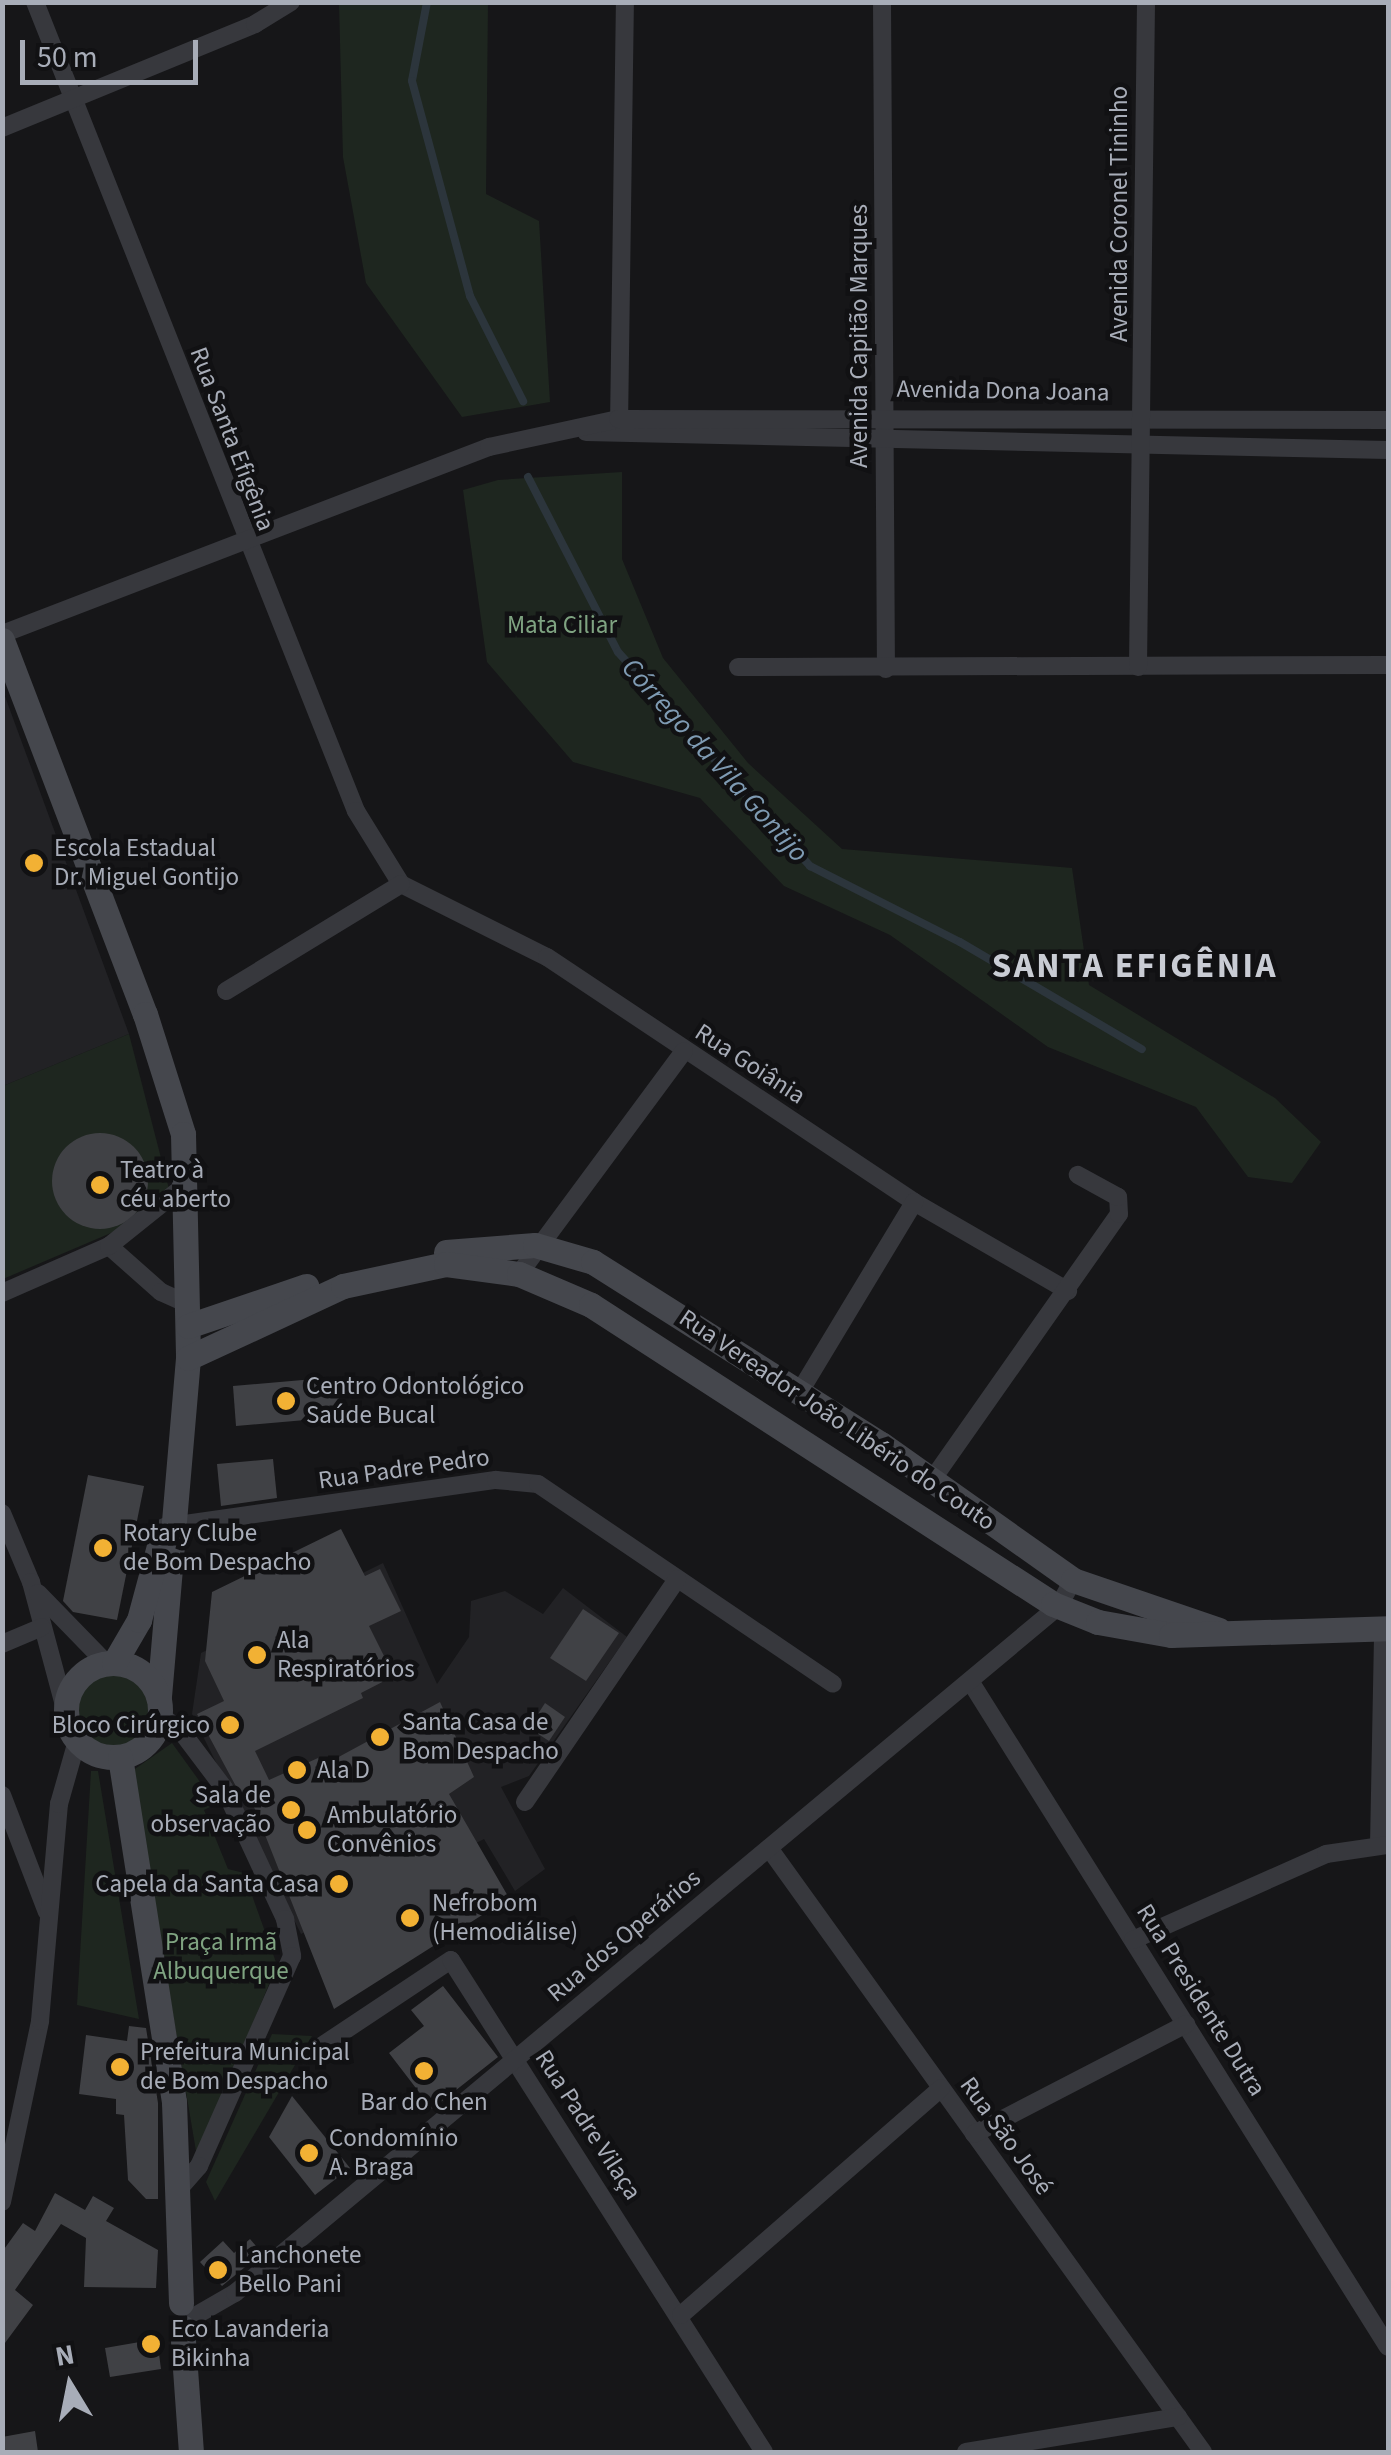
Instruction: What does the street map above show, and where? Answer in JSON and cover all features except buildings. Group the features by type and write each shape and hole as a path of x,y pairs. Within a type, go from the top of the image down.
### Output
{"main road":[{"path":"2,637 175,1100 184,1186 188,1358 170,1520 160,1707 147,1743 120,1757 89,1751 77,1741 66,1713 74,1684 110,1663 139,1620 170,1520"},
{"name":"Rua Vereador João Libério do Couto","path":"432,1260 535,1245 624,1278 932,1480 1072,1580 1233,1635"},
{"path":"188,1315 323,1280 432,1260"},
{"path":"188,1358 324,1293 432,1260"},
{"name":"Rua Vereador João Libério do Couto","path":"432,1260 518,1274 591,1305 1060,1606 1098,1622 1171,1635 1386,1628"},
{"path":"110,1663 143,1674 160,1707"},
{"path":"120,1757 174,2102 192,2452"}],"street":[{"name":"Rua Santa Efigênia","path":"35,2 244,541 356,810 401,884"},
{"path":"2,128 255,24 292,2"},
{"path":"619,428 625,2"},
{"name":"Avenida Capitão Marques","path":"882,2 886,669"},
{"name":"Avenida Coronel Tininho","path":"1138,667 1146,2"},
{"name":"Avenida Dona Joana","path":"619,428 885,415 1388,420"},
{"path":"2,637 490,446 575,430 619,428 885,443 1388,450"},
{"path":"738,668 1388,665"},
{"path":"226,992 401,884"},
{"name":"Rua Goiânia","path":"401,884 547,957 914,1202 1068,1291"},
{"path":"518,1274 535,1245 684,1051"},
{"path":"932,1480 1120,1214 1118,1197 1078,1175"},
{"path":"2,1294 109,1246 184,1186"},
{"path":"799,1393 914,1202"},
{"path":"109,1246 188,1315"},
{"name":"Rua Padre Pedro","path":"170,1520 516,1479 538,1484 833,1684"},
{"path":"2,1513 31,1582 66,1713"},
{"path":"525,1802 677,1578"},
{"name":"Rua dos Operários","path":"186,2316 216,2309 1060,1606 1072,1580"},
{"path":"31,1582 64,1626 110,1663"},
{"path":"2,1644 42,1627"},
{"path":"1133,1940 1326,1854 1384,1845 1386,1628"},
{"name":"Rua Presidente Dutra","path":"970,1681 1388,2346"},
{"path":"160,1707 224,1788 285,1919 292,1956 199,2166 177,2191"},
{"path":"2,2202 40,2021 59,1804 77,1741"},
{"path":"2,1796 49,1917"},
{"name":"Rua São José","path":"769,1848 1203,2452"},
{"name":"Rua Padre Vilaça","path":"320,2047 451,1960 681,2315 764,2452"},
{"path":"974,2134 1186,2024"},
{"path":"681,2315 941,2088"},
{"path":"966,2452 1178,2417"}],"shaded area":[{"name":"Escola Estadual Dr. Miguel Gontijo","path":"3,691 129,1034 3,1086 2,1085"},
{"name":"Santa Casa de Bom Despacho","path":"383,1563 437,1684 469,1637 471,1601 505,1591 543,1614 563,1588 627,1637 529,1776 501,1787 545,1869 515,1891 484,1839 301,1934 192,1714 201,1653"}],"green space":[{"path":"339,3 488,3 486,194 539,221 550,402 462,417 366,283 343,157"},
{"name":"Mata Ciliar","path":"622,472 622,559 663,658 748,763 842,849 1072,868 1089,985 1275,1098 1321,1142 1292,1183 1248,1177 1196,1107 1048,1047 890,935 784,886 700,798 573,762 487,662 463,490 498,480"},
{"path":"129,1034 169,1189 132,1224 3,1279 3,1086"},
{"path":"106,1670 122,1670 143,1681 154,1710 143,1739 122,1750 106,1750 92,1744 80,1732 74,1718 74,1702 80,1688 92,1676"},
{"name":"Praça Irmã Albuquerque","path":"172,1743 216,1804 204,1810 228,1869 244,1873 277,1965 197,2157 132,1771"},
{"path":"91,1771 98,1771 139,2019 77,2005"},
{"path":"272,2034 312,2036 215,2201 206,2182"}],"waterway":[{"name":"Córrego da Vila Gontijo","path":"427,2 412,81 470,296 523,401"},
{"name":"Córrego da Vila Gontijo","path":"528,477 618,652 810,866 960,942 1142,1049"}],"place":[{"name":"Escola Estadual Dr. Miguel Gontijo","path":"34,863"},
{"name":"Teatro à céu aberto","path":"100,1185"},
{"name":"Centro Odontológico Saúde Bucal","path":"286,1401"},
{"name":"Rotary Clube de Bom Despacho","path":"103,1548"},
{"name":"Ala Respiratórios","path":"257,1655"},
{"name":"Bloco Cirúrgico","path":"230,1725"},
{"name":"Santa Casa de Bom Despacho","path":"380,1737"},
{"name":"Ala D","path":"297,1770"},
{"name":"Sala de observação","path":"291,1810"},
{"name":"Ambulatório Convênios","path":"307,1830"},
{"name":"Capela da Santa Casa","path":"339,1884"},
{"name":"Nefrobom (Hemodiálise)","path":"410,1918"},
{"name":"Prefeitura Municipal de Bom Despacho","path":"120,2067"},
{"name":"Bar do Chen","path":"424,2071"},
{"name":"Condomínio A. Braga","path":"309,2153"},
{"name":"Lanchonete Bello Pani","path":"218,2270"},
{"name":"Eco Lavanderia Bikinha","path":"151,2344"}],"district":[{"name":"SANTA EFIGÊNIA","path":"1135,966"}]}
